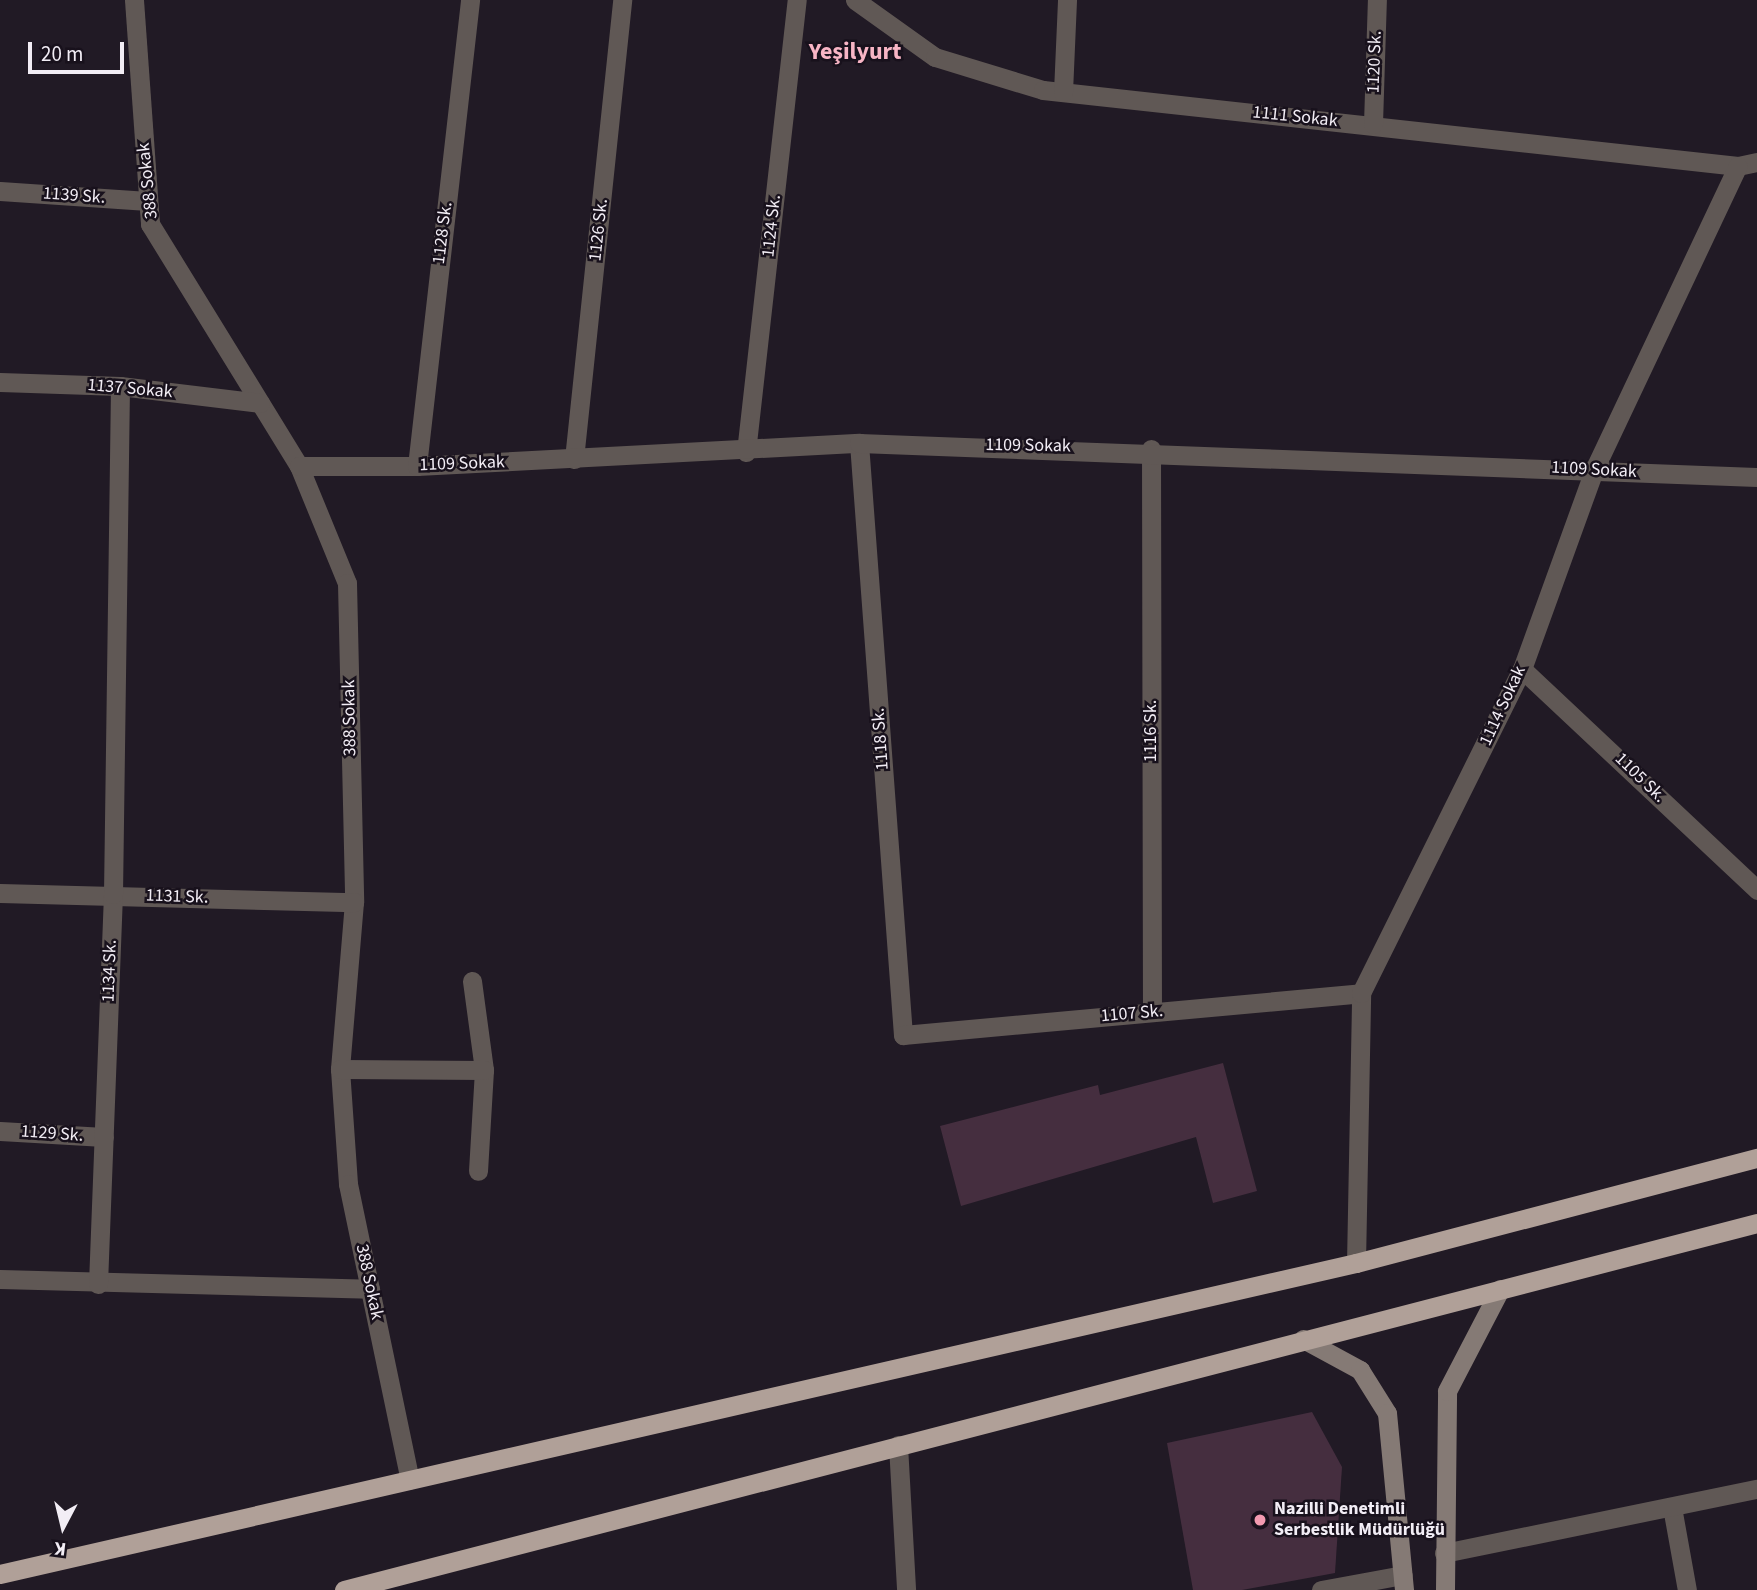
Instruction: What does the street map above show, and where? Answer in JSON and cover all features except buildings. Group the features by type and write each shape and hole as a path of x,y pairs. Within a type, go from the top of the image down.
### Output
{"highway":[{"path":"0,1574 1356,1263 1757,1157"},
{"path":"350,1589 1757,1223"}],"main road":[{"path":"1445,1590 1447,1391 1500,1289"},
{"path":"1303,1339 1360,1370 1387,1413 1403,1582"}],"street":[{"name":"388 Sokak","path":"134,0 150,223 299,466 347,583 354,902 340,1069 348,1184 410,1480"},
{"name":"1128 Sk.","path":"417,466 470,0"},
{"name":"1126 Sk.","path":"574,460 622,0"},
{"name":"1124 Sk.","path":"746,452 797,0"},
{"name":"1111 Sokak","path":"855,0 935,57 1063,92 1747,164"},
{"path":"1063,92 1067,0"},
{"name":"1120 Sk.","path":"1373,124 1377,0"},
{"name":"1114 Sokak","path":"1356,1263 1361,993 1522,669 1594,470 1747,164"},
{"name":"1139 Sk.","path":"0,191 148,201"},
{"name":"1137 Sokak","path":"0,382 120,386 260,403"},
{"name":"1134 Sk.","path":"98,1284 113,894 120,386"},
{"name":"1109 Sokak","path":"299,466 417,466 574,460 746,452 859,443 1151,449 1757,477"},
{"name":"1118 Sk.","path":"859,443 903,1035"},
{"name":"1116 Sk.","path":"1151,449 1152,1012"},
{"name":"1105 Sk.","path":"1522,669 1757,890"},
{"name":"1131 Sk.","path":"0,893 354,902"},
{"path":"472,981 484,1070 478,1171"},
{"name":"1107 Sk.","path":"903,1035 1361,993"},
{"path":"340,1069 484,1070"},
{"name":"1129 Sk.","path":"0,1131 104,1137"},
{"path":"0,1279 98,1284 370,1289"},
{"path":"898,1445 906,1590"},
{"path":"1444,1553 1757,1489"},
{"path":"1672,1507 1687,1590"},
{"path":"1321,1590 1403,1582"}],"place":[{"name":"Nazilli Denetimli Serbestlik Müdürlüğü","path":"1260,1520"}],"district":[{"name":"Yeşilyurt","path":"855,52"}]}
